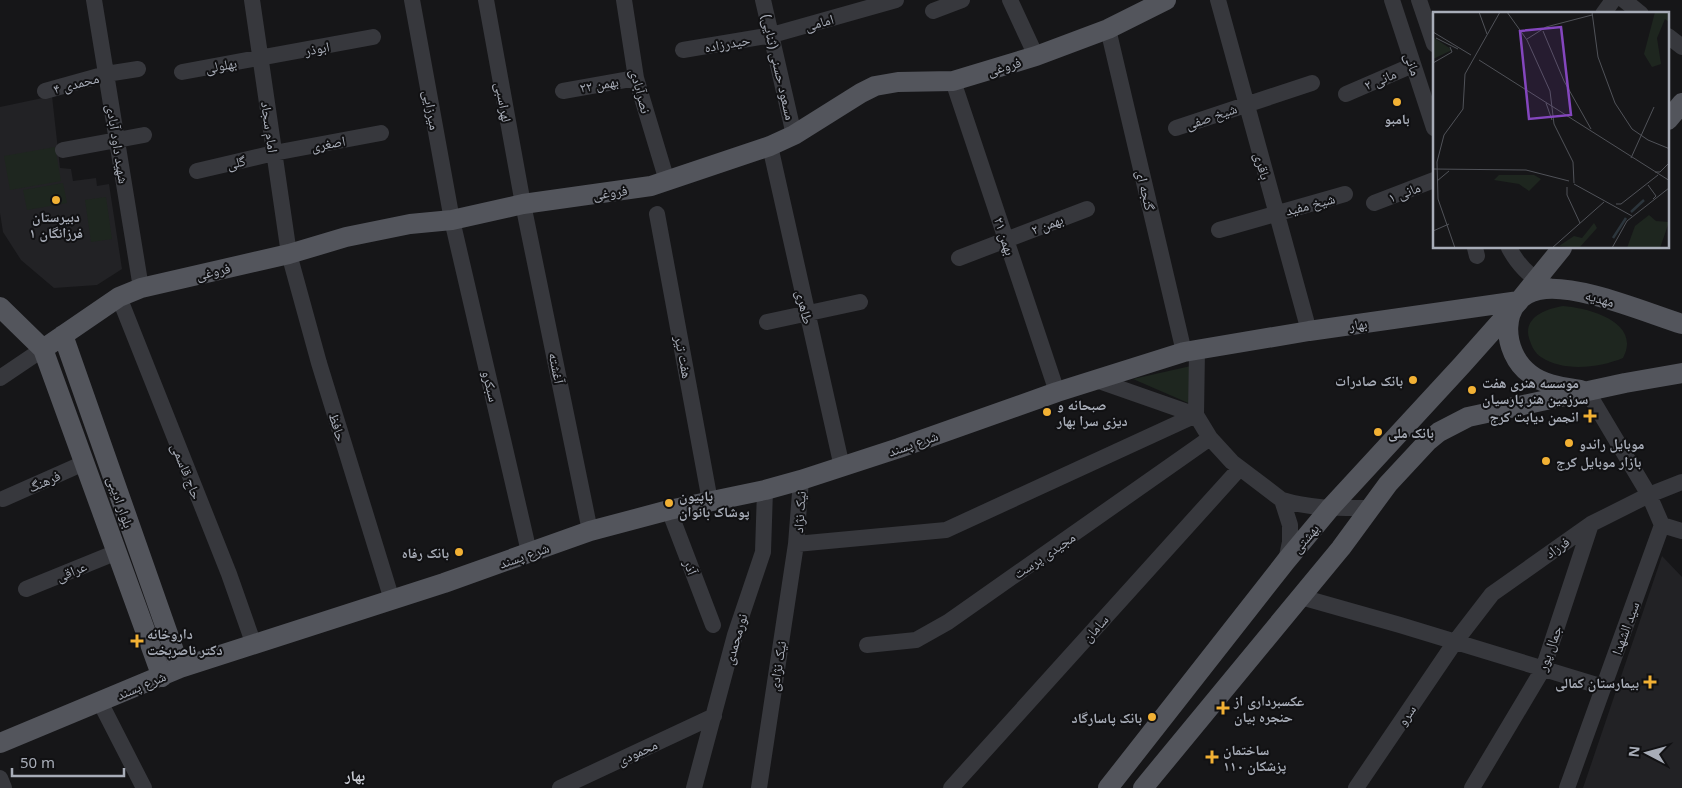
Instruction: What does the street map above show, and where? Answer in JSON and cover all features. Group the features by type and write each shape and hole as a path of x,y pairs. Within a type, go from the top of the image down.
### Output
{"main road":[{"name":"فروغی","path":"43,350 119,298 141,288 410,224 452,220 523,204 651,186 770,146 794,135 875,86 898,82 953,81 1036,56 1108,29 1159,2"},
{"path":"1670,118 1682,103"},
{"path":"1561,249 1535,280 1510,315 1507,331 1510,348 1518,362 1530,374 1548,383 1587,390"},
{"name":"مهدیه","path":"1519,301 1533,291 1555,288 1580,292 1682,324"},
{"name":"بهار","path":"1057,392 1191,351 1309,331 1519,301"},
{"name":"بهشتى","path":"1108,788 1286,560 1331,507 1519,301"},
{"path":"0,307 43,350"},
{"name":"بلوار ادیبی","path":"63,335 171,672"},
{"name":"بلوار ادیبی","path":"43,350 117,552 171,672"},
{"path":"1143,788 1341,548 1404,466 1428,441 1452,424 1468,417 1548,401 1587,390 1682,373"},
{"name":"شرع پسند","path":"0,743 171,672 392,600 590,531 669,510 765,490 842,468 1057,392"}],"street":[{"name":"شهید داود آبادی","path":"94,0 141,288"},
{"name":"امام سجاد","path":"252,0 289,254"},
{"name":"میرزایی","path":"412,0 452,220"},
{"name":"لهراسبی","path":"486,0 523,204"},
{"name":"نصرآبادی","path":"624,0 636,78 667,181"},
{"name":"مسعود حسنی (ثنایی)","path":"764,0 794,135"},
{"name":"امامی","path":"772,35 896,0"},
{"path":"933,11 962,0"},
{"path":"1010,0 1036,56"},
{"name":"باقری","path":"1218,0 1309,331"},
{"path":"1393,5 1414,0"},
{"path":"1419,0 1433,41"},
{"path":"1604,12 1613,0"},
{"path":"1624,0 1639,12"},
{"name":"مانی","path":"1393,5 1433,125"},
{"name":"گنجه ای","path":"1108,29 1191,351"},
{"name":"حیدرزاده","path":"683,50 772,35"},
{"name":"ابوذر","path":"260,58 373,37"},
{"path":"1670,38 1682,47"},
{"name":"بهلولی","path":"182,72 260,58"},
{"name":"مانی ۲","path":"1346,94 1413,64"},
{"name":"محمدی ۴","path":"45,91 106,74 138,69"},
{"name":"۲۲ بهمن","path":"563,91 636,78"},
{"name":"۲۱ بهمن","path":"953,81 1057,392"},
{"name":"شیخ صفی","path":"1176,128 1312,83"},
{"name":"اصغری","path":"274,153 381,133"},
{"path":"63,150 144,135"},
{"name":"طاهری","path":"770,146 842,468"},
{"name":"گلی","path":"197,171 274,153"},
{"name":"مانی ۱","path":"1374,203 1433,180"},
{"name":"شیخ مفید","path":"1219,230 1344,194"},
{"name":"آغشته","path":"523,204 590,531"},
{"name":"بهمن ۲","path":"959,258 1088,209"},
{"name":"هفت تیر","path":"657,214 710,501"},
{"name":"سبکرو","path":"452,220 530,552"},
{"path":"1510,249 1514,257 1535,280 1555,288"},
{"name":"حافظ","path":"289,254 319,363 392,600"},
{"name":"حاج قاسمی","path":"119,298 226,566 254,645"},
{"path":"767,322 860,302"},
{"path":"0,378 43,350"},
{"path":"1191,351 1196,416 1210,438 1232,462 1282,500 1299,505 1370,508"},
{"path":"1096,380 1196,416"},
{"path":"1587,390 1649,495 1662,525 1682,531"},
{"path":"796,544 946,530 1196,416"},
{"name":"مجیدی پرست","path":"867,645 916,640 948,622 1210,438"},
{"name":"فرهنگ","path":"3,500 84,463"},
{"name":"سامان","path":"951,788 1240,468"},
{"name":"نیک نژاد","path":"796,544 801,480"},
{"name":"فرزاد","path":"1455,642 1492,594 1591,524 1649,495 1682,482"},
{"name":"نورمحمدی","path":"694,788 735,635 762,552 765,490"},
{"path":"1282,500 1290,525 1290,542 1286,560"},
{"name":"آذر","path":"669,510 713,624"},
{"name":"جمال پور","path":"1472,788 1544,668 1591,524"},
{"name":"سید الشهدا","path":"1567,788 1662,525"},
{"name":"نیک نژادی","path":"758,788 796,544"},
{"name":"عراقی","path":"26,589 117,552"},
{"path":"1301,597 1604,687"},
{"name":"سرو","path":"1356,788 1455,642"},
{"path":"100,702 144,788"},
{"name":"محمودی","path":"560,788 714,716"},
{"path":"0,778 4,788"}],"shaded area":[{"name":"دبیرستان فرزانگان ۱","path":"52,96 60,168 71,169 73,181 96,178 97,186 109,184 122,269 97,285 54,288 21,260 3,232 0,213 0,107"},
{"path":"55,147 61,181 10,190 4,156"},
{"path":"63,183 67,203 27,210 23,190"},
{"path":"106,197 112,239 91,242 85,200"},
{"path":"1563,306 1598,314 1610,319 1619,326 1625,335 1627,346 1623,358 1592,366 1570,367 1550,362 1539,355 1534,350 1530,341 1529,326 1536,316 1542,312"},
{"path":"1191,366 1193,405 1133,379"},
{"name":"بیمارستان کمالی","path":"1662,556 1682,577 1682,788 1583,788"}],"place":[{"name":"بامبو","path":"1397,102"},
{"name":"دبیرستان فرزانگان ۱","path":"56,200"},
{"name":"بانک صادرات","path":"1413,380"},
{"name":"موسسه هنری هفت سرزمین هنر پارسیان","path":"1472,390"},
{"name":"صبحانه و دیزی سرا بهار","path":"1047,412"},
{"name":"انجمن دیابت کرج","path":"1590,416"},
{"name":"بانک ملی","path":"1378,432"},
{"name":"موبایل راندو","path":"1569,443"},
{"name":"بازار موبایل کرج","path":"1546,461"},
{"name":"پاپیون پوشاک بانوان","path":"669,503"},
{"name":"بانک رفاه","path":"459,552"},
{"name":"داروخانه دکتر ناصربخت","path":"137,641"},
{"name":"بیمارستان کمالی","path":"1650,682"},
{"name":"عکسبرداری از حنجره بیان","path":"1223,708"},
{"name":"بانک پاسارگاد","path":"1152,717"},
{"name":"ساختمان پزشکان ۱۱۰","path":"1212,757"}],"district":[{"name":"بهار","path":"355,775"}]}
